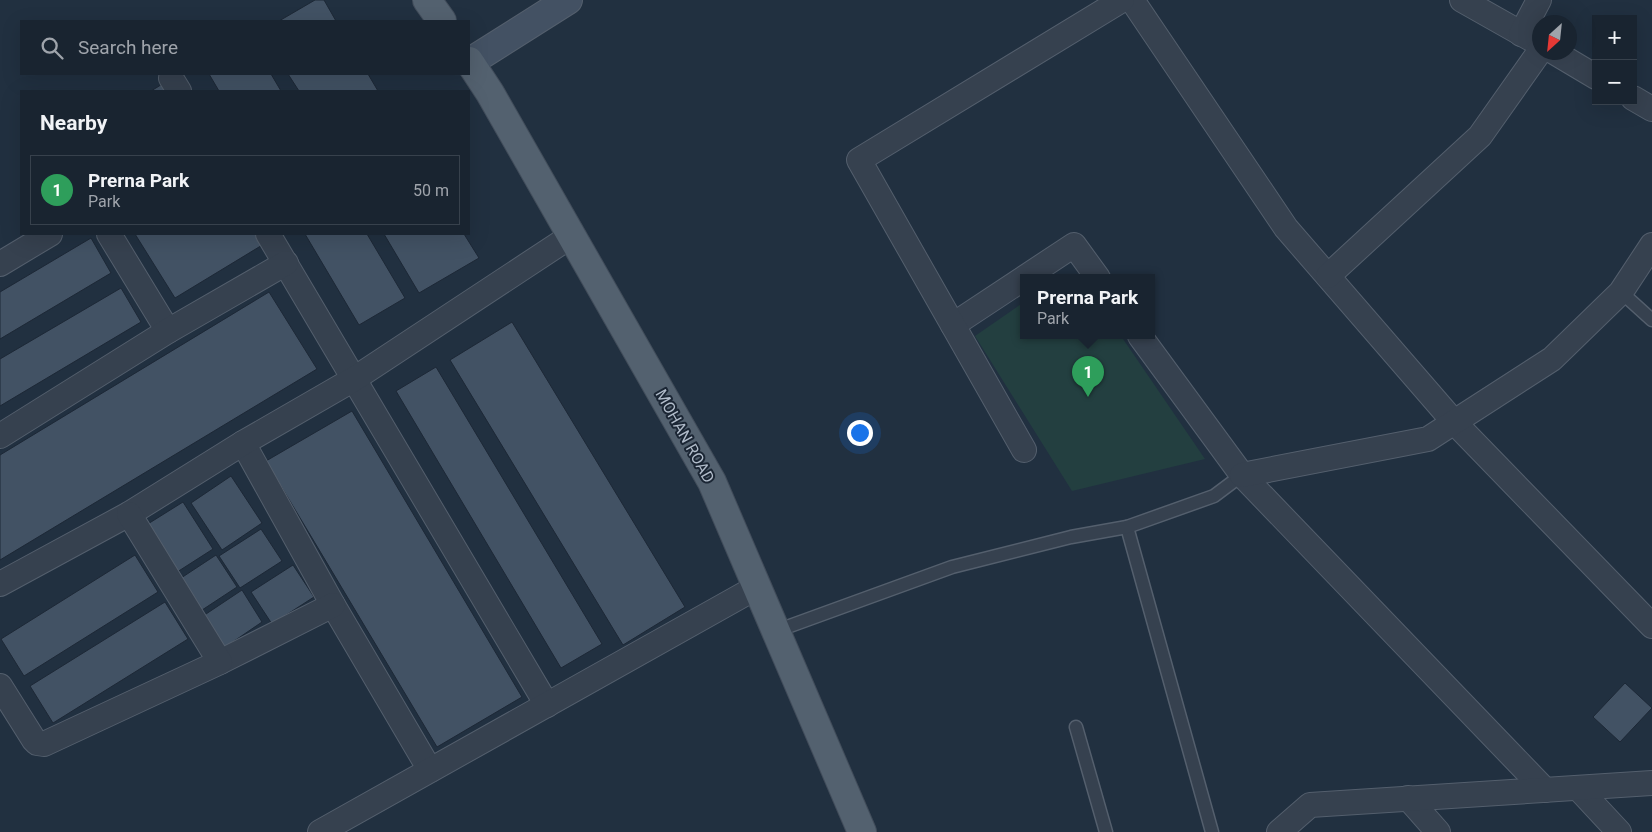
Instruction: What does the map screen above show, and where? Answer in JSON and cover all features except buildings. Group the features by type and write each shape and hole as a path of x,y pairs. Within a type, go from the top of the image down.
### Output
{"main road":[{"path":"427,0 441,20"},
{"name":"MOHAN ROAD","path":"470,63 490,93 712,482 862,832"}],"street":[{"path":"470,61 568,0"},
{"path":"1024,450 858,160 1122,0"},
{"path":"1132,0 1286,228 1454,422 1652,626"},
{"path":"1462,0 1530,39 1539,0"},
{"path":"1328,276 1480,136 1534,60"},
{"path":"1568,60 1592,74"},
{"path":"1637,100 1652,109"},
{"path":"0,264 48,235"},
{"path":"110,235 168,331"},
{"path":"269,235 547,705"},
{"path":"0,584 128,514 243,443 354,379 572,236"},
{"path":"1030,274 1074,245 1095,274"},
{"path":"1242,475 1428,439 1552,359 1621,292 1652,246"},
{"path":"0,436 168,331 286,263"},
{"path":"953,325 1020,281"},
{"path":"1142,339 1242,475 1545,790"},
{"path":"243,443 430,770"},
{"path":"128,514 220,662"},
{"path":"320,832 757,587"},
{"path":"0,686 37,744 44,744 220,662 334,605"},
{"path":"1278,832 1310,804 1652,783"},
{"path":"1578,788 1619,832"},
{"path":"1408,798 1438,832"}],"lane":[{"path":"1621,292 1652,320"},
{"path":"776,631 952,567 1071,537 1127,527 1214,496 1242,475"},
{"path":"1127,527 1212,832"},
{"path":"1076,727 1106,832"}],"green space":[{"path":"1020,305 1020,339 1123,339 1205,459 1072,491 975,336"}],"place":[{"name":"Prerna Park","path":"1088,397"}]}
